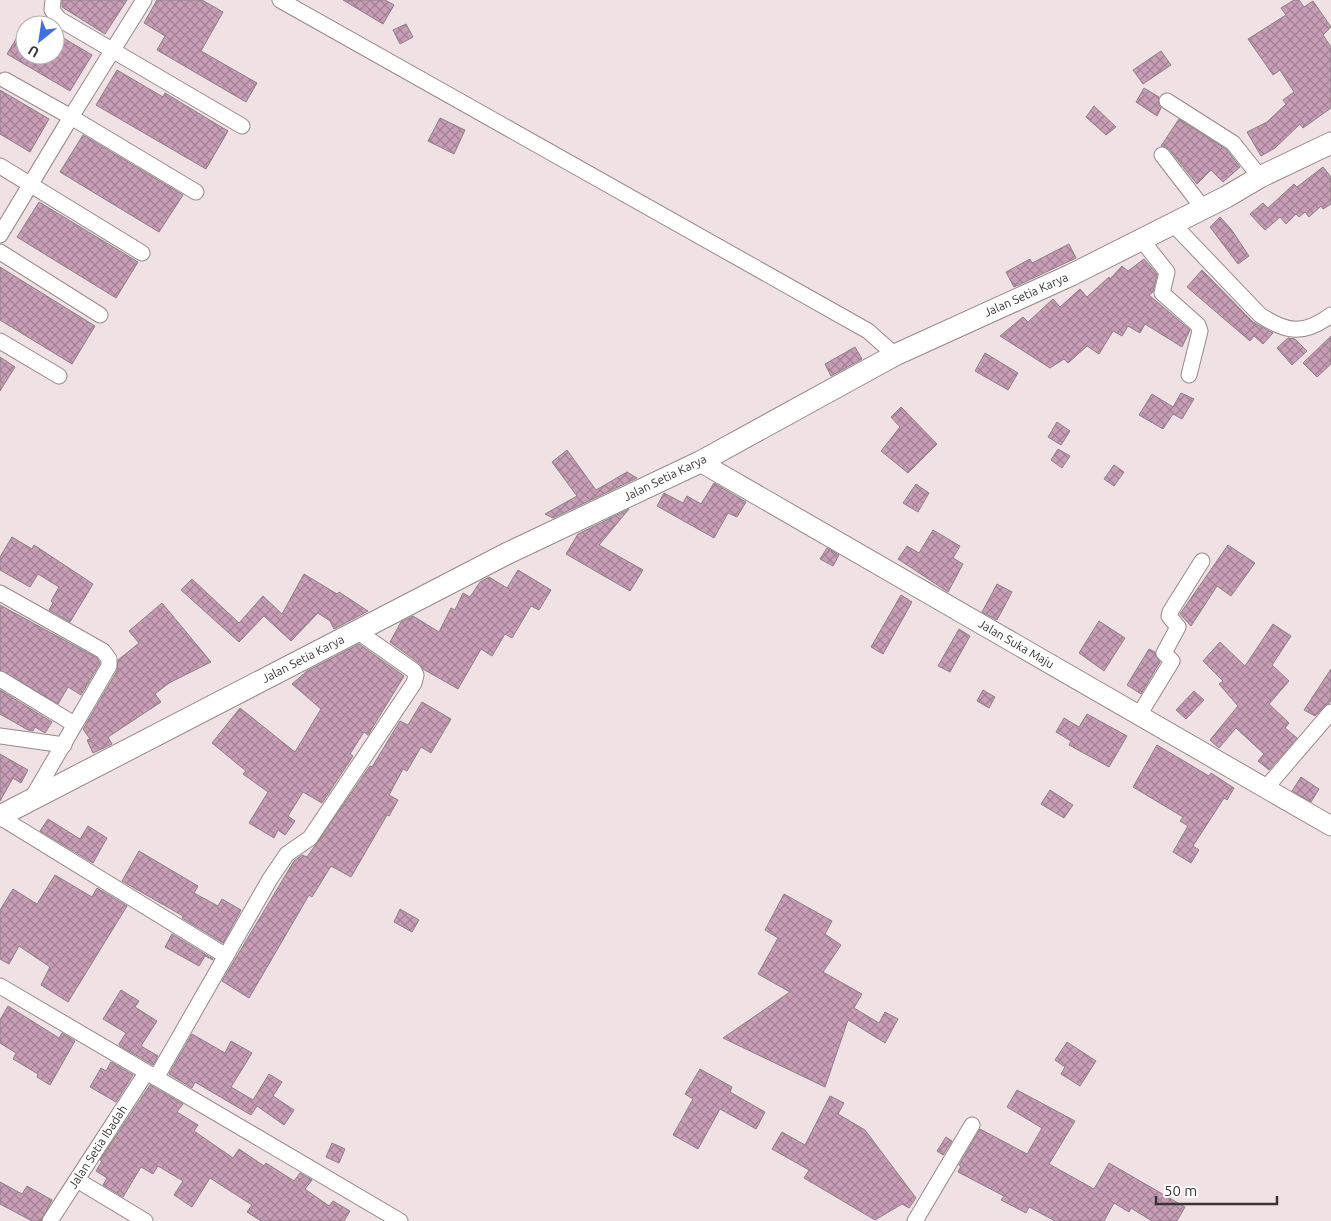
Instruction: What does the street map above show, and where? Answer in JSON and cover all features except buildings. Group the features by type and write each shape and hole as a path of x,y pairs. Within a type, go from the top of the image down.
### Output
{"main road":[{"name":"Jalan Setia Karya","path":"0,816 506,554 700,462 895,355 1071,275 1173,224 1260,177 1331,143"}],"street":[{"path":"54,0 52,10 58,19 242,126"},
{"path":"0,235 144,0"},
{"path":"280,0 874,335 895,355"},
{"path":"5,80 196,192"},
{"path":"1167,101 1234,143 1260,177"},
{"path":"1162,155 1203,208"},
{"path":"0,166 29,186 142,253"},
{"path":"1173,224 1260,315 1271,322 1284,328 1303,330 1318,325 1331,315"},
{"path":"1141,239 1168,272 1162,293 1198,325 1200,331 1189,375"},
{"path":"0,252 100,315"},
{"path":"0,341 59,376"},
{"name":"Jalan Suka Maju","path":"700,462 1331,826"},
{"path":"1139,715 1172,662 1164,653 1178,627 1169,616 1170,612 1202,561"},
{"path":"0,593 103,651 109,658 109,666 32,798"},
{"name":"Jalan Setia Ibadah","path":"50,1221 151,1076 226,956 270,879 287,854 310,838 414,683 416,675 414,671 357,631"},
{"path":"0,679 74,724"},
{"path":"1265,789 1331,712"},
{"path":"0,736 64,744"},
{"path":"0,816 226,956"},
{"path":"0,986 400,1221"},
{"path":"914,1221 972,1125"},
{"path":"77,1180 146,1221"}]}
